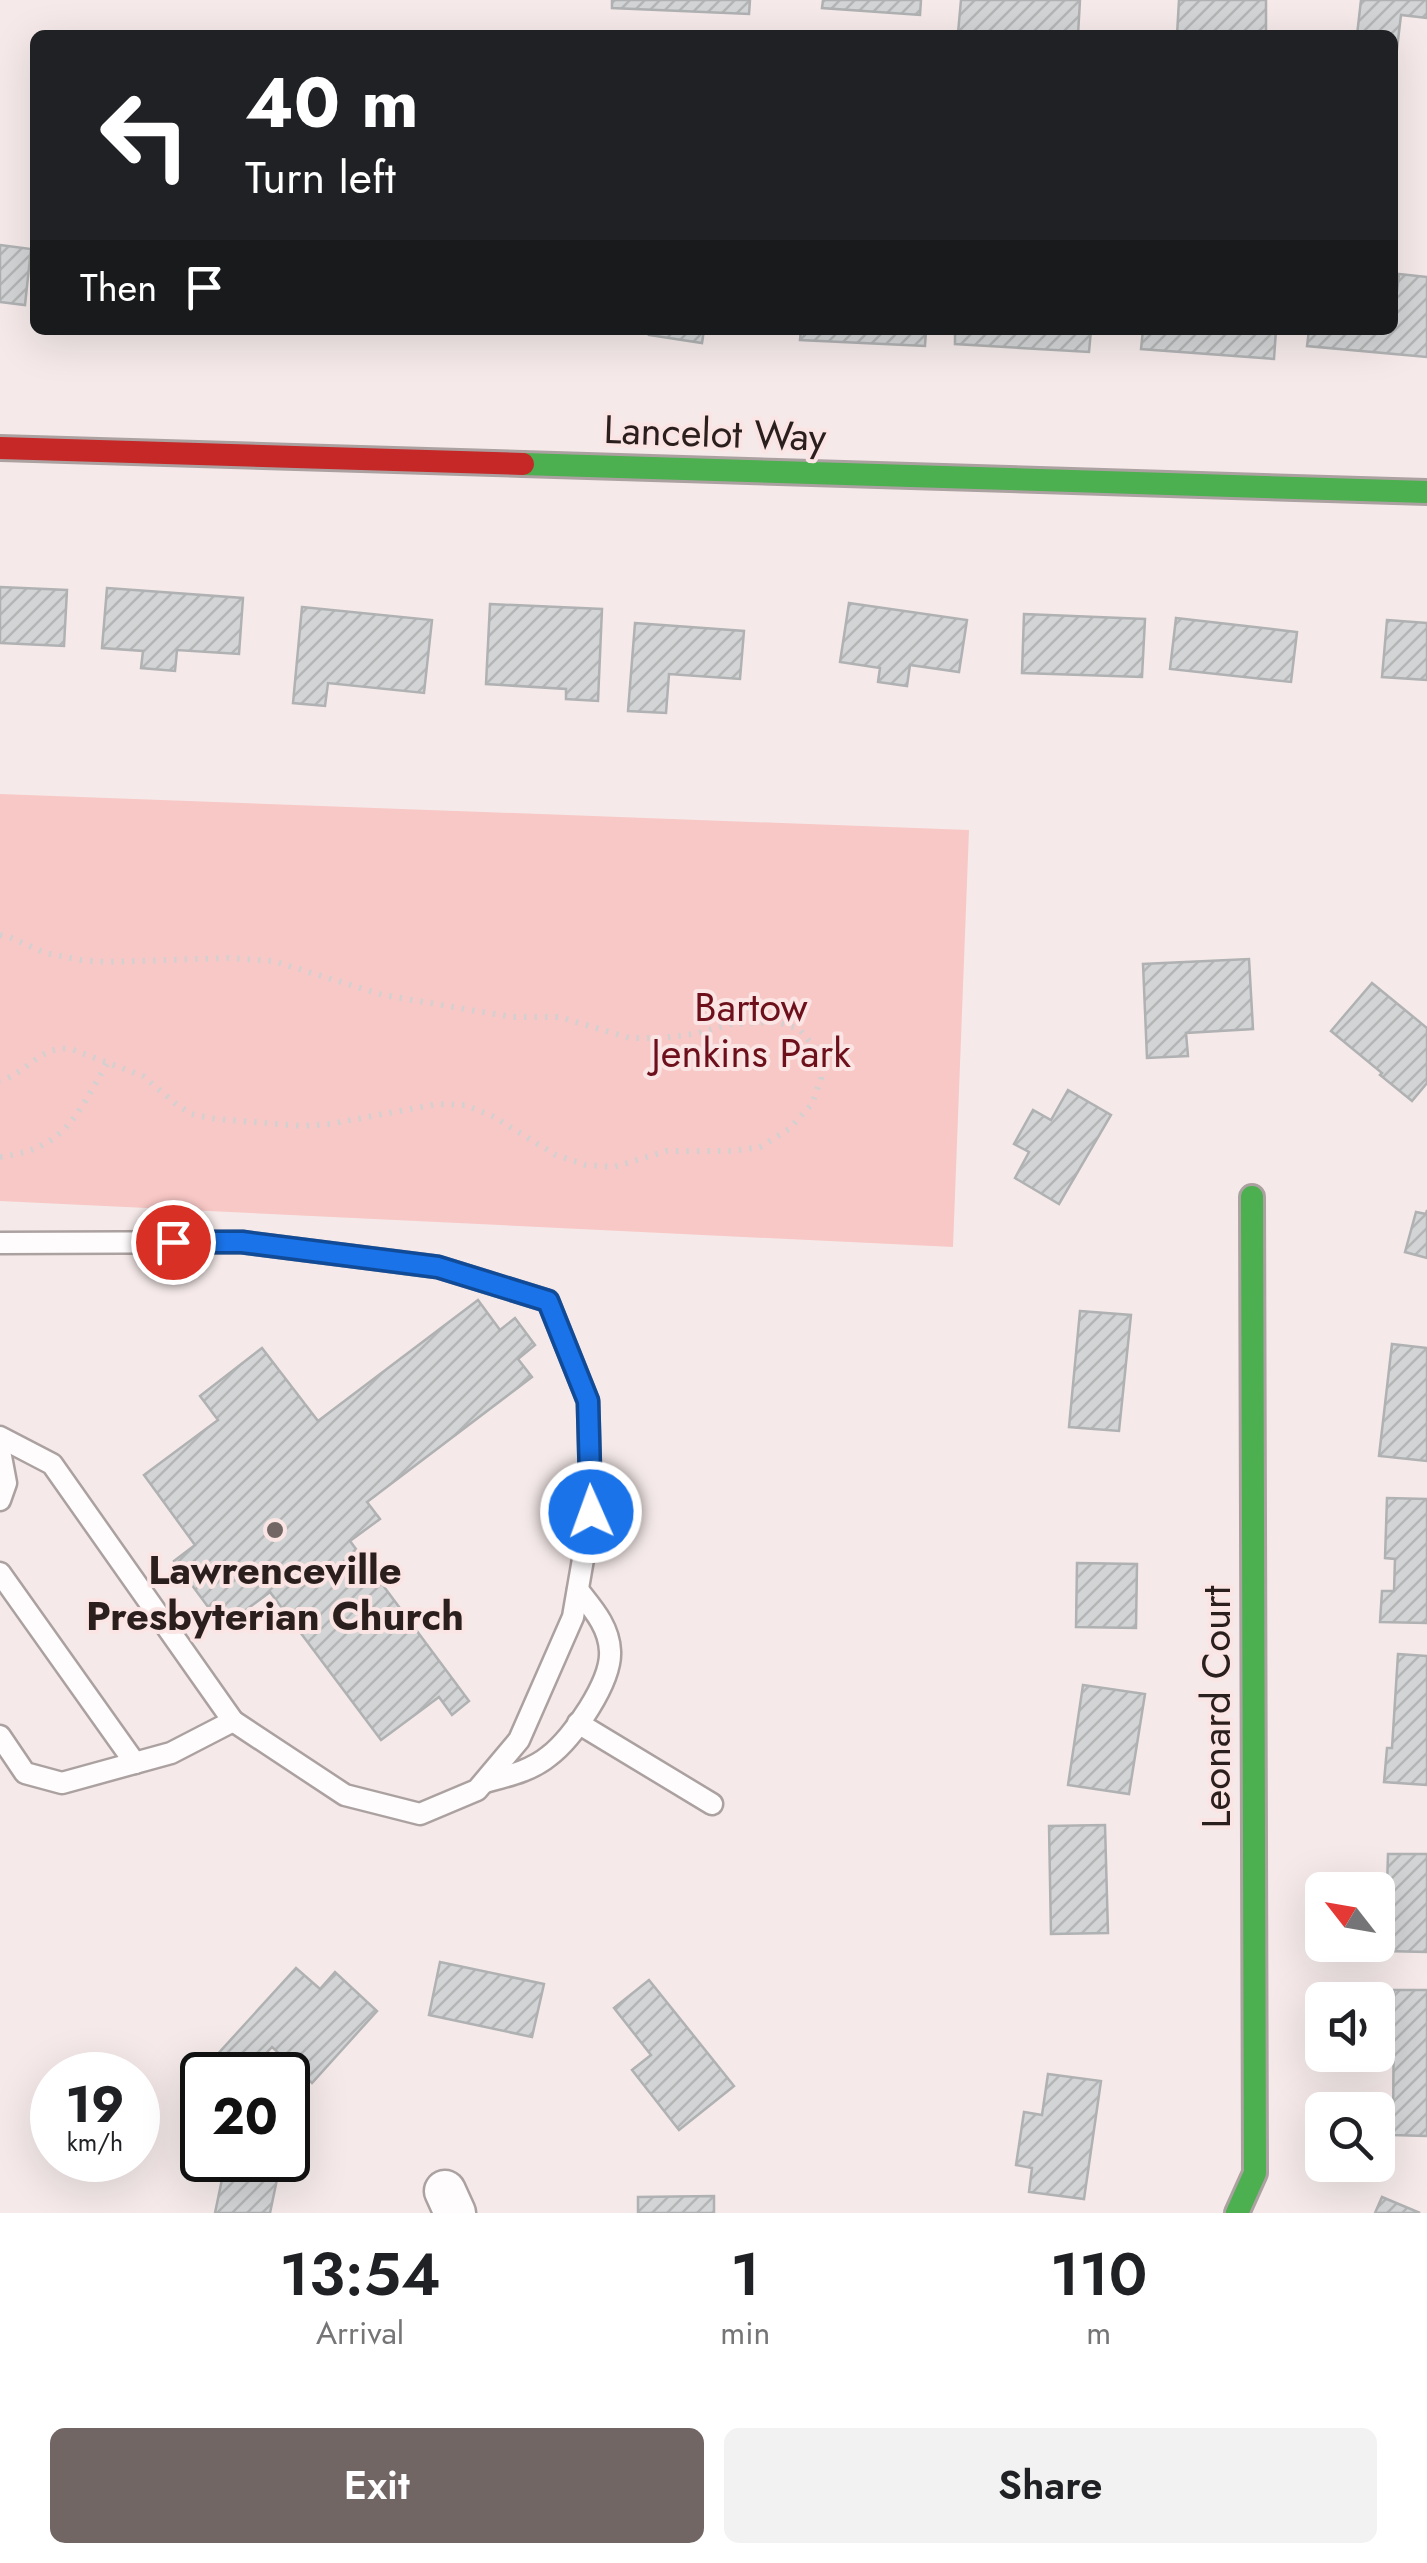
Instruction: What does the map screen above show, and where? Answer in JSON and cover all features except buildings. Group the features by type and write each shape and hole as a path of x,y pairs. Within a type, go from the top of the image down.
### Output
{"street":[{"name":"Lancelot Way","path":"0,448 1427,492"},
{"name":"Leonard Court","path":"1238,2213 1256,2173 1252,1196"}],"lane":[{"path":"0,1243 242,1242 438,1267 548,1301 588,1401 591,1512 573,1616 520,1740 478,1790 420,1814 344,1795 233,1721 52,1464 0,1437"},
{"path":"0,1452 6,1483 0,1500"},
{"path":"0,1573 135,1763"},
{"path":"484,1782 517,1774 550,1756 578,1723 606,1679 610,1650 602,1620 578,1590"},
{"path":"0,1736 25,1773 62,1783 171,1754 233,1721"},
{"path":"578,1723 712,1804"}],"path":[{"path":"0,935 45,953 81,960 273,961 383,994 512,1017 560,1018 630,1038 662,1038 732,1024 777,1022 800,1029 818,1052 821,1078 812,1104 789,1129 760,1146 732,1151 666,1152 614,1166 586,1166 556,1155 492,1116 465,1106 437,1104 302,1126 191,1114 142,1076 71,1050 49,1050 0,1081"},
{"path":"0,1157 23,1154 60,1135 108,1062"}],"green space":[{"name":"Bartow Jenkins Park","path":"0,794 969,830 953,1247 0,1201"}],"traffic: fast":[{"path":"523,464 1427,492"},
{"path":"1237,2213 1255,2173 1252,1197"}],"traffic: jam":[{"path":"0,448 523,464"}],"place":[{"name":"Lawrenceville Presbyterian Church","path":"275,1530"}],"route":[{"path":"173,1242 242,1242 438,1267 548,1301 588,1401 591,1512"}]}
